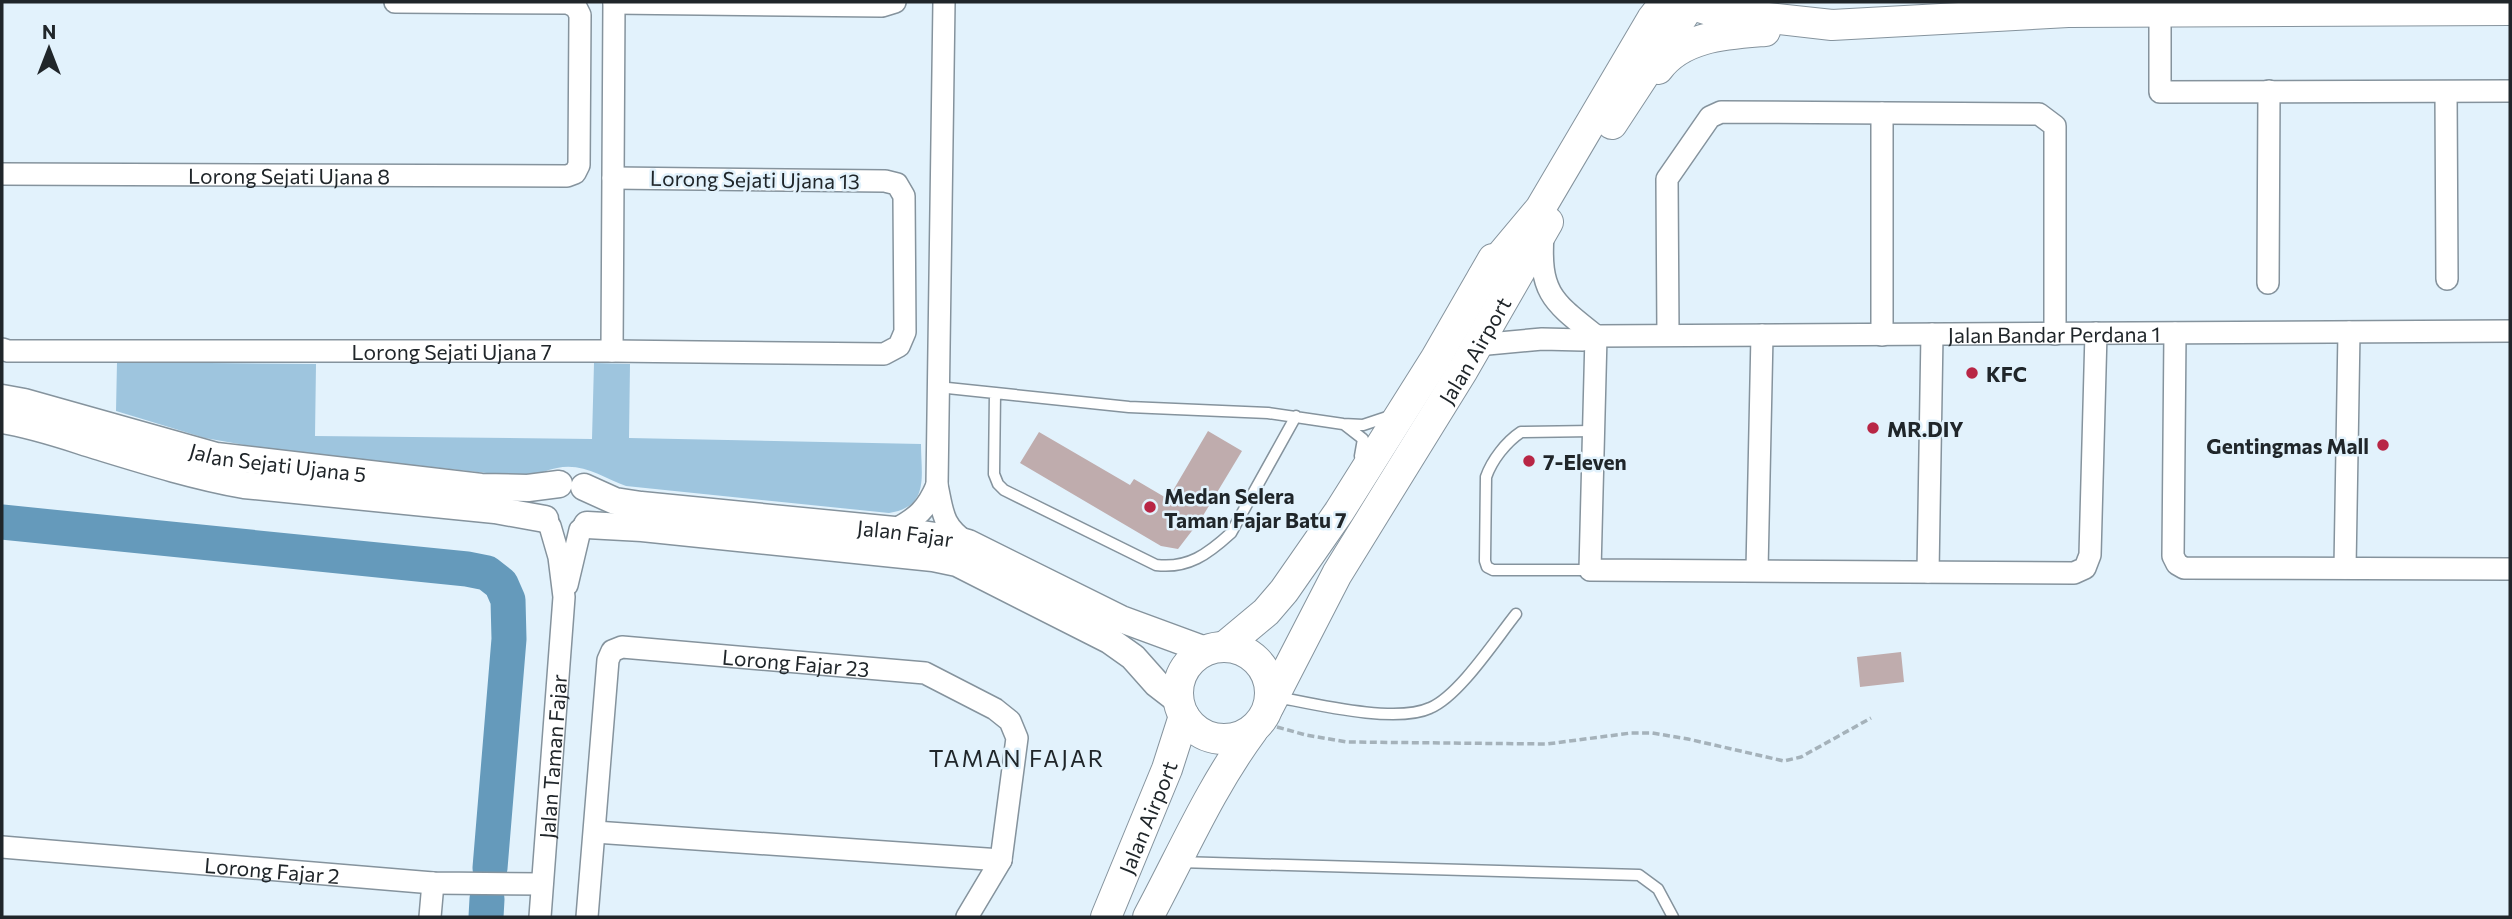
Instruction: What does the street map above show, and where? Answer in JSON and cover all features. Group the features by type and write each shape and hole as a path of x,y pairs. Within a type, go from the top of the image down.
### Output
{"main road":[{"name":"Jalan Airport","path":"1216,649 1266,612 1284,591 1339,512 1409,401 1565,136 1648,2"},
{"path":"1483,277 1540,209 1659,10 1673,3 1683,2 1736,16 1821,23"},
{"path":"1746,2 1756,9 1778,8 1821,23"},
{"name":"Jalan Airport","path":"1148,917 1222,774 1265,713 1337,574 1477,345 1543,230 1690,4"},
{"path":"1597,147 1617,133 1660,66 1672,53 1685,45 1731,34 1821,23 2068,12 2510,10"},
{"path":"1216,649 1244,652 1261,666 1270,685 1265,713 1231,738 1207,736 1194,728 1181,708 1179,685 1184,671 1194,659 1216,649"},
{"name":"Jalan Airport","path":"1106,917 1167,769 1181,708"}],"street":[{"name":"Lorong Sejati Ujana 8","path":"2,174 568,176 575,173 579,165 580,15 576,7 568,3 395,2"},
{"path":"612,351 614,3 881,6 895,2"},
{"path":"944,2 937,485 944,520 954,534 968,543"},
{"path":"2160,11 2160,92 2510,91"},
{"path":"2268,282 2269,91"},
{"path":"2446,92 2447,279"},
{"path":"1668,335 1667,179 1710,117 1721,112 2039,114 2055,126 2055,334"},
{"path":"1882,113 1882,334"},
{"name":"Lorong Sejati Ujana 13","path":"613,178 885,181 897,184 904,196 905,332 899,346"},
{"path":"1543,230 1541,256 1546,287 1553,299 1595,336 1590,570 2074,573 2084,568 2090,555 2096,333"},
{"name":"Jalan Bandar Perdana 1","path":"1477,345 1542,339 1583,340 1595,336 1668,335 2510,331"},
{"path":"2346,568 2349,332"},
{"path":"2175,333 2173,556 2177,564 2184,568 2510,569"},
{"path":"1928,572 1932,334"},
{"path":"1757,570 1762,335"},
{"name":"Lorong Sejati Ujana 7","path":"2,349 884,354 899,346"},
{"name":"Jalan Sejati Ujana 5","path":"2,398 216,456 481,487 571,486"},
{"name":"Jalan Sejati Ujana 5","path":"2,421 37,428 211,479 244,485 495,510 548,522"},
{"path":"894,530 914,520 922,512 937,485"},
{"path":"571,486 590,493 594,510 584,528 564,597 559,557 543,511 546,495 571,486"},
{"name":"Jalan Fajar","path":"571,486 615,501 641,505 950,538 968,543 1121,619 1216,649"},
{"path":"548,522 564,533 584,528"},
{"name":"Jalan Fajar","path":"584,528 642,528 933,558 957,564 1109,640 1133,657 1181,708"},
{"name":"Jalan Taman Fajar","path":"540,917 564,597"},
{"name":"Lorong Fajar 23","path":"587,917 608,660 612,651 622,648 925,673 995,709 1010,721 1017,738 1001,860"},
{"path":"596,832 1001,860 967,917"},
{"name":"Lorong Fajar 2","path":"2,848 433,883 542,884"},
{"path":"430,917 433,883"}],"lane":[{"path":"938,387 1129,407 1296,416 1363,425 1394,414 1409,401"},
{"path":"995,393 994,474 998,484 1156,565 1175,567 1189,563 1218,545 1231,533 1296,416"},
{"path":"1339,512 1364,444 1360,435 1343,424"},
{"path":"1590,570 1493,570 1487,567 1486,477 1490,466 1521,432 1593,431"},
{"path":"1265,713 1353,710 1402,714 1430,709 1450,694 1516,614"},
{"path":"1177,862 1639,875 1658,889 1673,917"}],"path":[{"path":"1265,713 1284,730 1347,742 1523,745 1652,733 1784,761 1801,757 1871,718"}],"shaded area":[{"path":"117,362 316,364 315,436 592,439 594,363 630,364 629,438 921,444 922,478 917,497 911,504 902,510 889,513 626,486 575,467 557,468 525,477 273,450 205,438 116,411"}],"building":[{"path":"1208,431 1242,451 1201,519 1178,549 1161,546 1020,463 1039,432 1130,485 1134,479 1168,499"},
{"path":"1901,652 1904,682 1860,687 1857,657"}],"waterway":[{"path":"2,522 487,573 501,584 508,600 509,639 490,868"},
{"path":"486,917 487,899"}],"place":[{"name":"KFC","path":"1972,373"},
{"name":"MR.DIY","path":"1873,428"},
{"name":"Gentingmas Mall","path":"2383,445"},
{"name":"7-Eleven","path":"1529,461"},
{"name":"Medan Selera Taman Fajar Batu 7","path":"1150,507"}],"district":[{"name":"TAMAN FAJAR","path":"1017,758"}]}
